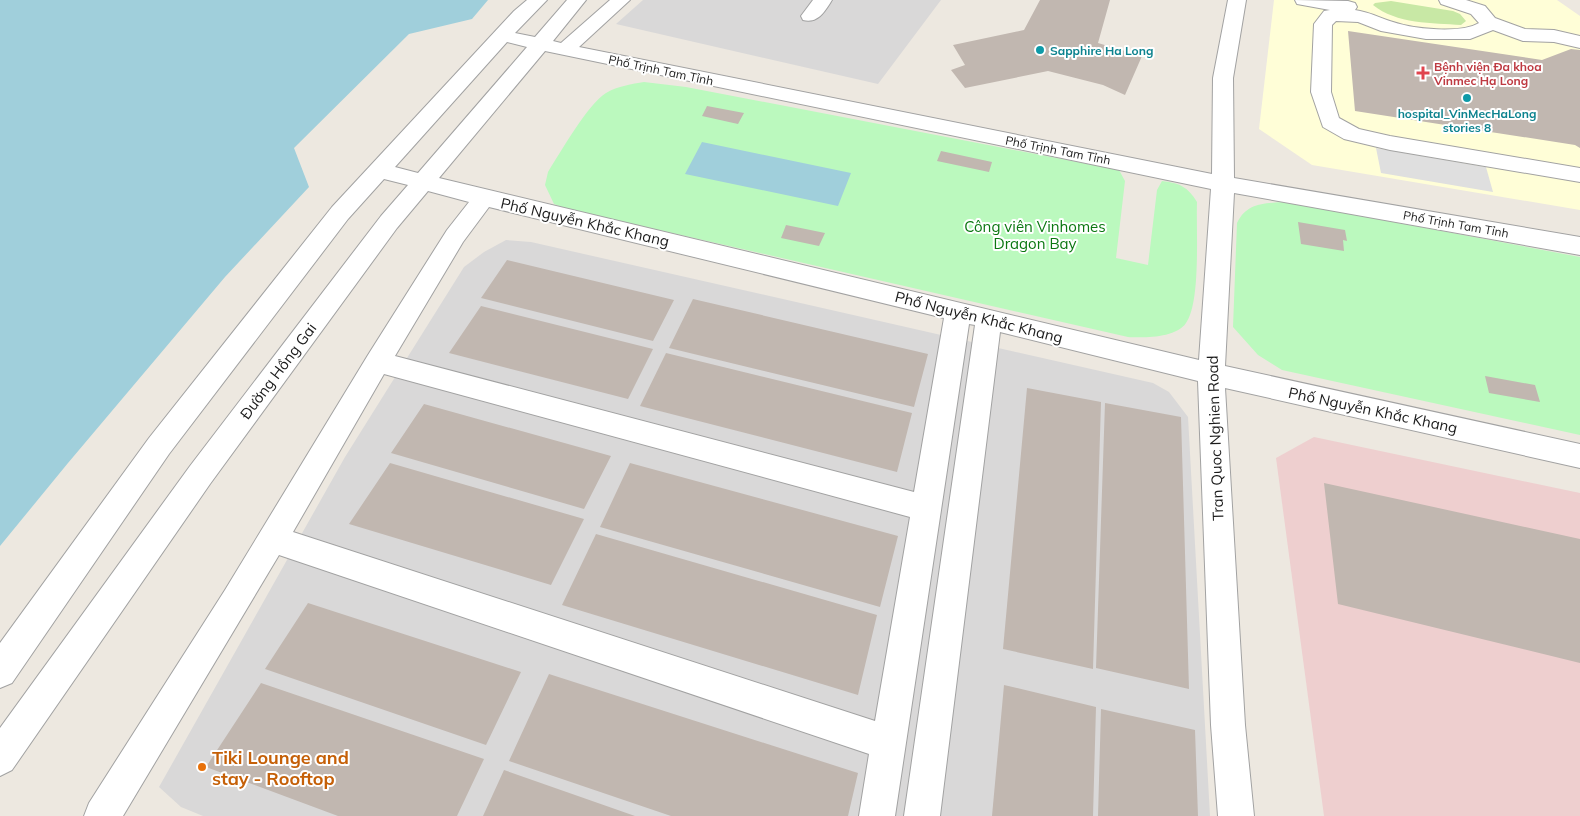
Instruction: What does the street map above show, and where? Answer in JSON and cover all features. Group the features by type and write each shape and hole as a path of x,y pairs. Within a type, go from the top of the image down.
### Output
{"street":[{"path":"0,671 159,446 340,212 504,36 521,15 538,0"},
{"name":"Đường Hồng Gai","path":"0,758 200,474 389,222 577,0"},
{"path":"564,50 621,0"},
{"path":"810,16 823,0"},
{"name":"Tran Quoc Nghien Road","path":"1236,816 1228,725 1211,374 1223,184 1223,78 1237,0"},
{"path":"1304,0 1351,8 1390,27 1466,35 1484,30 1490,24 1488,22"},
{"path":"1456,1 1478,10 1488,22 1523,36 1554,36 1580,42"},
{"path":"1351,8 1331,15 1323,24 1321,92 1330,122 1352,134 1390,143 1580,175"},
{"path":"504,36 538,45"},
{"name":"Phố Trịnh Tam Tỉnh","path":"538,45 1223,184 1580,246"},
{"name":"Phố Nguyễn Khắc Khang","path":"380,170 484,198 958,311 1211,374 1580,456"},
{"path":"102,816 236,601 377,362 455,236 484,198"},
{"path":"877,816 958,311"},
{"path":"922,816 989,319"},
{"path":"377,362 926,508"},
{"path":"272,539 888,743"}],"shaded area":[{"path":"643,0 941,0 878,84 616,24"},
{"name":"Bệnh viện Đa khoa Vinmec Hạ Long","path":"1274,0 1557,0 1580,16 1580,210 1312,165 1259,129"},
{"path":"1376,148 1486,167 1493,192 1381,173"},
{"path":"506,240 531,242 1153,383 1169,392 1188,417 1210,816 203,816 181,807 159,787 345,457 464,267 484,252"},
{"path":"1314,437 1580,493 1580,816 1324,816 1276,458"}],"green space":[{"path":"1391,1 1453,11 1460,14 1466,21 1461,25 1415,21 1393,16 1373,5 1375,3"},
{"name":"Công viên Vinhomes Dragon Bay","path":"644,82 686,87 1119,170 1125,181 1116,258 1148,265 1157,190 1162,181 1179,185 1187,189 1197,202 1196,283 1191,313 1186,323 1175,332 1159,336 1128,337 567,209 554,204 545,185 548,172 591,107 606,93 620,87"},
{"path":"1287,202 1580,257 1580,435 1282,370 1258,355 1233,327 1237,223 1241,216 1252,207"}],"water":[{"path":"0,0 488,0 472,19 409,34 294,148 309,187 225,277 0,546"},
{"path":"702,142 851,173 838,206 685,174"}],"building":[{"name":"Sapphire Ha Long","path":"1040,0 1110,0 1098,43 1142,56 1125,95 1103,85 1048,71 965,88 951,70 965,65 953,45 1024,30"},
{"name":"hospital_VinMecHaLong stories 8","path":"1348,31 1542,60 1571,49 1580,50 1580,148 1575,145 1355,111"},
{"path":"707,106 744,113 738,124 702,116"},
{"path":"941,151 992,162 989,172 937,161"},
{"path":"1298,222 1345,230 1347,241 1343,240 1344,251 1301,244"},
{"path":"786,225 825,233 819,246 781,238"},
{"path":"507,260 674,300 653,341 481,298"},
{"path":"693,299 928,354 914,407 669,348"},
{"path":"481,306 653,349 628,399 449,353"},
{"path":"666,353 912,413 897,472 640,406"},
{"path":"1485,376 1535,385 1540,402 1489,393"},
{"path":"1027,388 1101,402 1093,669 1003,649"},
{"path":"1105,403 1181,417 1189,689 1096,668"},
{"path":"424,404 611,456 584,509 391,453"},
{"path":"390,463 584,519 551,585 349,524"},
{"path":"630,463 898,536 880,607 600,527"},
{"path":"1324,483 1580,539 1580,663 1338,604"},
{"path":"596,534 877,615 858,695 562,605"},
{"path":"308,603 521,672 486,745 265,669"},
{"path":"549,674 858,773 848,816 671,816 509,761"},
{"path":"261,683 484,759 457,816 338,816 206,767"},
{"path":"1004,685 1096,707 1093,816 992,816"},
{"path":"1101,709 1195,730 1198,816 1098,816"},
{"path":"504,770 635,816 483,816"}],"place":[{"name":"Sapphire Ha Long","path":"1040,50"},
{"name":"Bệnh viện Đa khoa Vinmec Hạ Long","path":"1423,73"},
{"name":"hospital_VinMecHaLong stories 8","path":"1467,98"},
{"name":"Tiki Lounge and stay - Rooftop","path":"202,767"}]}
